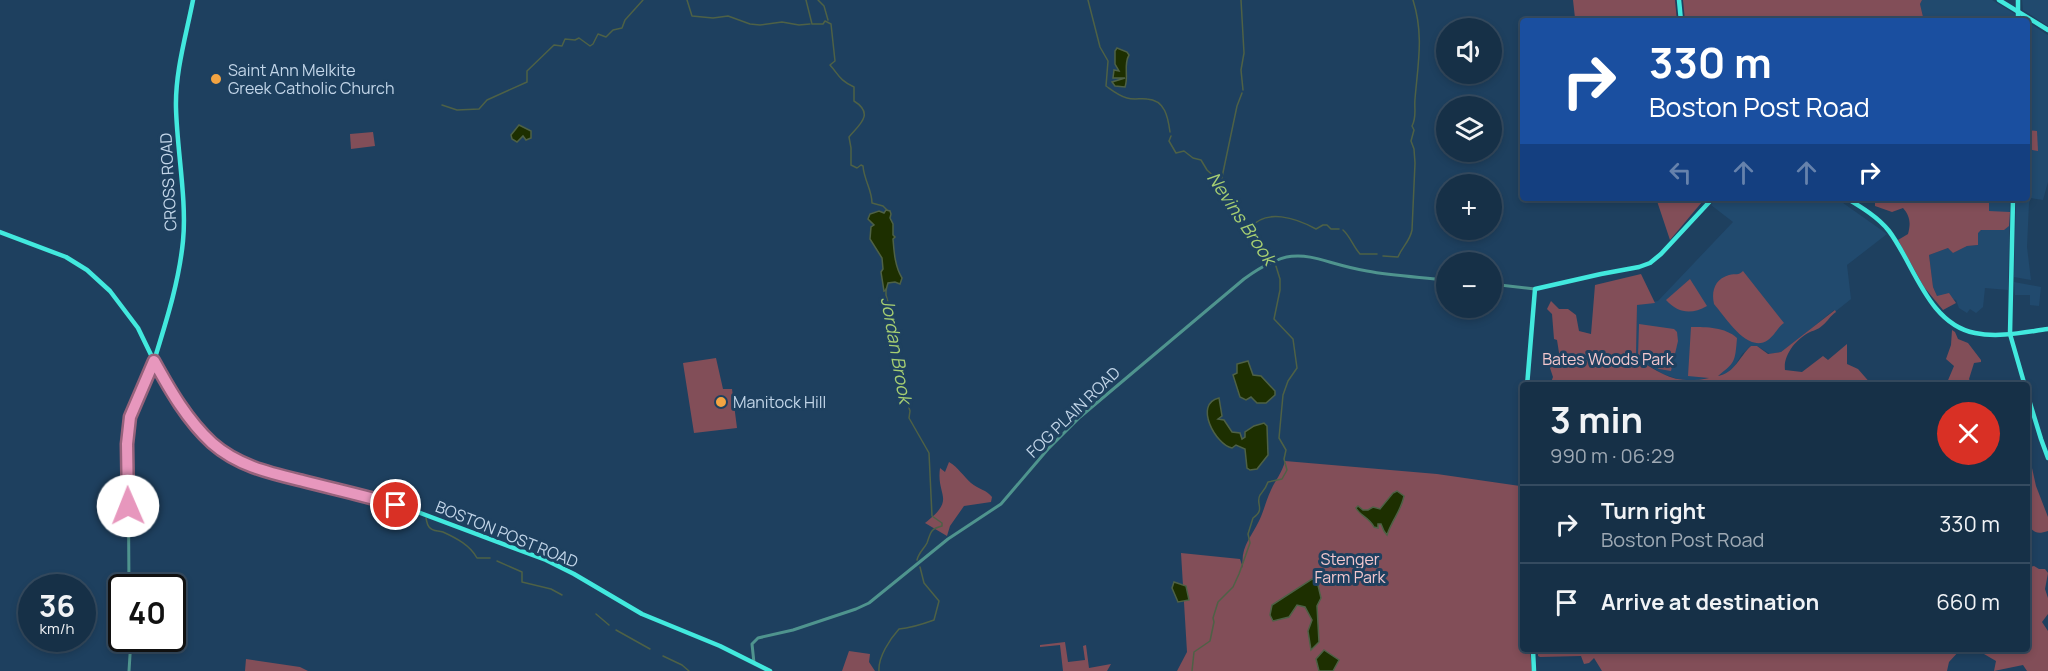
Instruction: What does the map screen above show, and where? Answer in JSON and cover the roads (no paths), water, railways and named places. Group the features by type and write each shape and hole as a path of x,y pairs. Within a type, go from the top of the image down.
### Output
{"main road":[{"name":"CROSS ROAD","path":"154,361 174,291 183,241 176,106 181,55 193,0"},
{"path":"1679,0 1681,18"},
{"path":"1999,0 2029,18"},
{"path":"2018,0 2018,18"},
{"path":"2030,19 2048,30"},
{"path":"1527,382 1534,289 1650,263 1710,201"},
{"path":"1849,201 1884,225 1896,241 1919,284 1947,319 1973,333 2010,334 2048,329"},
{"path":"2013,201 2010,334 2024,382"},
{"name":"BOSTON POST ROAD","path":"0,232 66,257 95,277 117,298 132,317 171,391 194,424 213,444 242,463 263,471 416,511 546,560 574,573 642,614 714,643 770,671"},
{"path":"2030,402 2048,458"},
{"path":"1533,652 1534,671"}],"street":[{"name":"FOG PLAIN ROAD","path":"754,663 752,644 758,638 793,630 869,603 948,539 1001,504 1048,449 1080,417 1244,279 1274,260 1292,256 1307,256 1368,272 1436,279"},
{"path":"1502,285 1534,289"},
{"path":"129,574 128,436 132,410 154,361"},
{"path":"129,671 130,652"}],"waterway":[{"path":"442,105 457,110 479,109 487,100 527,82 527,71 554,45 562,46 565,39 579,38 590,46 598,34 606,37 613,30 622,28 625,20 643,0"},
{"path":"687,0 692,16 713,18 728,16 760,25 782,22 810,24"},
{"name":"Jordan Brook","path":"806,0 812,24 823,24 825,21 831,24 835,61 830,65 842,80 854,87 854,101 863,110 861,124 849,137 851,165 857,168 863,166 872,203 883,206 887,210"},
{"name":"Jordan Brook","path":"818,0 824,6 828,20"},
{"name":"Nevins Brook","path":"1088,0 1100,47 1108,61 1106,86 1124,97 1158,102 1167,115 1170,132"},
{"path":"1241,0 1244,53 1241,70 1243,90"},
{"path":"1383,256 1398,257 1412,230 1415,163 1411,141 1414,130 1412,126 1415,116 1419,49 1418,25 1413,0"},
{"path":"1221,182 1237,106 1242,93"},
{"name":"Nevins Brook","path":"1171,136 1169,141 1176,153 1184,151 1193,158 1201,160 1207,170 1220,182 1226,195 1275,263 1280,279 1280,290 1274,319 1293,339 1297,368 1288,381 1283,395 1279,438 1286,450 1284,459 1287,470 1282,479 1268,482 1260,495 1260,509 1253,518 1248,534 1250,543 1239,574 1233,587 1218,602 1210,641 1194,652 1192,671"},
{"path":"1250,228 1264,218 1282,217 1300,221 1316,229 1323,225 1331,229 1339,229"},
{"path":"1343,230 1360,254 1377,254"},
{"name":"Jordan Brook","path":"886,289 896,331"},
{"name":"Jordan Brook","path":"896,347 899,376 910,411 909,418 929,453 932,516 942,523 942,526 935,528 932,532 917,560"},
{"path":"426,518 431,529 458,539 471,549 477,558 490,558"},
{"path":"497,561 522,572 522,582 551,589 562,595"},
{"name":"Jordan Brook","path":"879,671 888,643 899,629 934,620 939,601 924,583 920,567"},
{"path":"596,614 609,625"},
{"path":"616,630 650,649"},
{"path":"663,656 689,671"}],"place":[{"name":"Saint Ann Melkite Greek Catholic Church","path":"216,79"},
{"name":"Manitock Hill","path":"721,402"}],"park label":[{"name":"Bates Woods Park","path":"1608,359"},
{"name":"Stenger Farm Park","path":"1350,568"}]}
